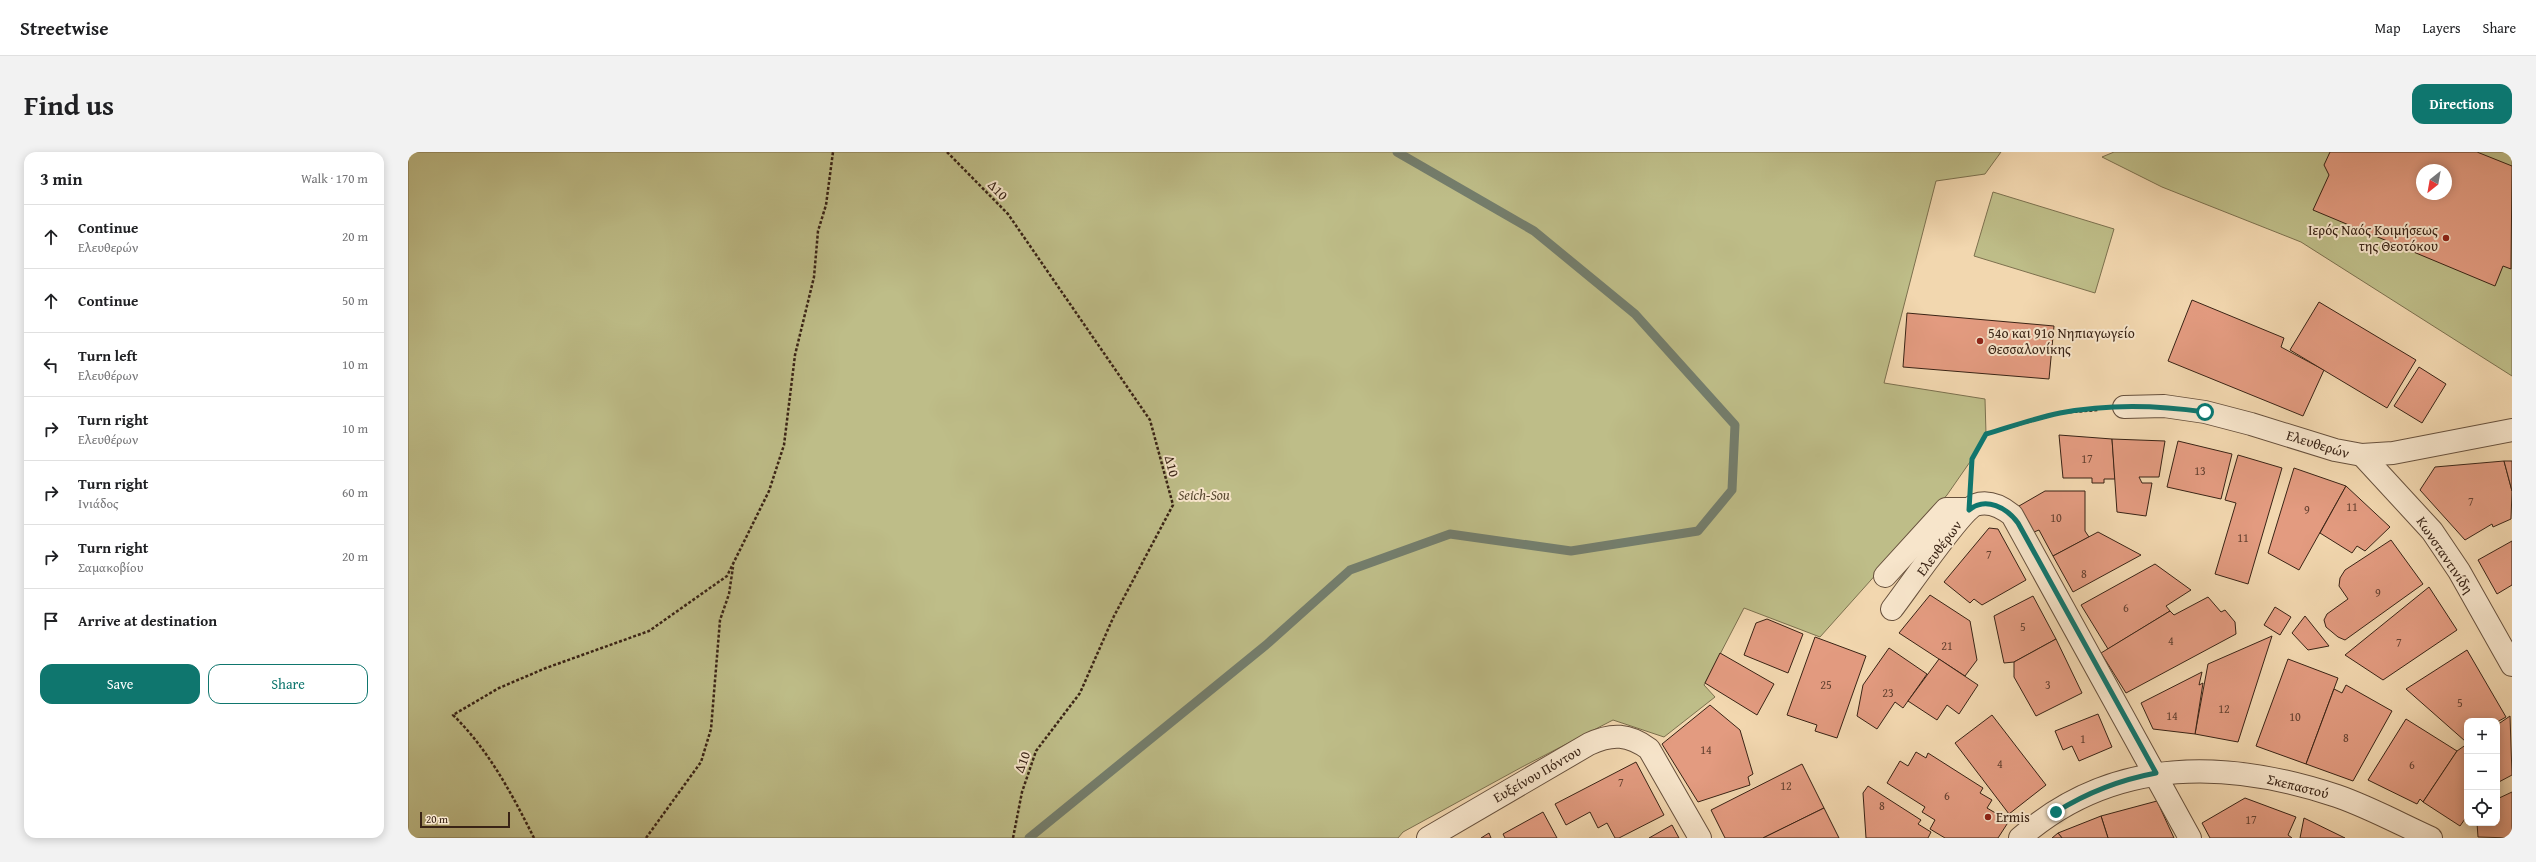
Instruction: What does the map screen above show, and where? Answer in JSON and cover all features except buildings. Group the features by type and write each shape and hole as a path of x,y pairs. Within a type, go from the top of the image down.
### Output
{"street":[{"name":"Ελευθερών","path":"2124,407 2164,406 2205,412 2257,426 2334,450 2362,455 2393,453 2512,430"},
{"name":"Κωνσταντινίδη","path":"2362,455 2432,531 2460,571 2512,665"},
{"name":"Ελευθέρων","path":"1892,609 1969,510 1980,504 1992,504 2001,507 2015,518 2156,773"},
{"path":"1885,576 1946,509 1969,510"},
{"name":"Ευξείνου Πόντου","path":"1428,838 1599,739 1624,736 1637,740 1649,749 1700,838"},
{"path":"2156,773 2190,838"},
{"name":"Σκεπαστού","path":"2020,838 2056,812 2094,790 2126,779 2156,773 2223,773 2286,781 2338,797 2431,838"}],"path":[{"path":"534,838 520,809 474,736 453,715 500,688 546,668 649,631 727,576 734,565 768,491 784,444 795,354 814,277 818,231 826,205 833,152"},
{"name":"Δ10","path":"947,152 1008,214 1150,420 1173,506 1113,618 1080,693 1036,751 1022,792 1013,838"},
{"path":"1969,510 1972,459 1986,434 2060,413 2124,407"},
{"path":"646,838 683,790 703,755 711,729 720,620 729,594 734,565"}],"green space":[{"name":"Seich-Sou","path":"408,152 2001,152 1985,174 1936,181 1884,383 1985,399 1986,434 1972,459 1947,495 1820,637 1744,608 1704,685 1715,697 1664,737 1613,720 1522,767 1403,832 1398,838 408,838"},
{"path":"2114,152 2512,152 2512,376 2301,242 2162,187 2102,157"},
{"path":"1993,192 2114,229 2095,293 1974,256"}],"waterway":[{"path":"1029,838 1266,645 1350,570 1450,534 1571,551 1698,531 1732,490 1735,425 1635,314 1534,231 1397,152"}],"place":[{"name":"Ιερός Ναός Κοιμήσεως της Θεοτόκου","path":"2446,238"},
{"name":"54ο και 91ο Νηπιαγωγείο Θεσσαλονίκης","path":"1980,341"},
{"name":"Ermis","path":"1988,817"}],"route":[{"path":"2056,812 2074,800 2094,790 2126,779 2156,773 2018,523 2012,515 1997,505 1984,503 1969,510 1972,459 1986,434 2060,413 2146,406 2164,406 2205,412"}]}
